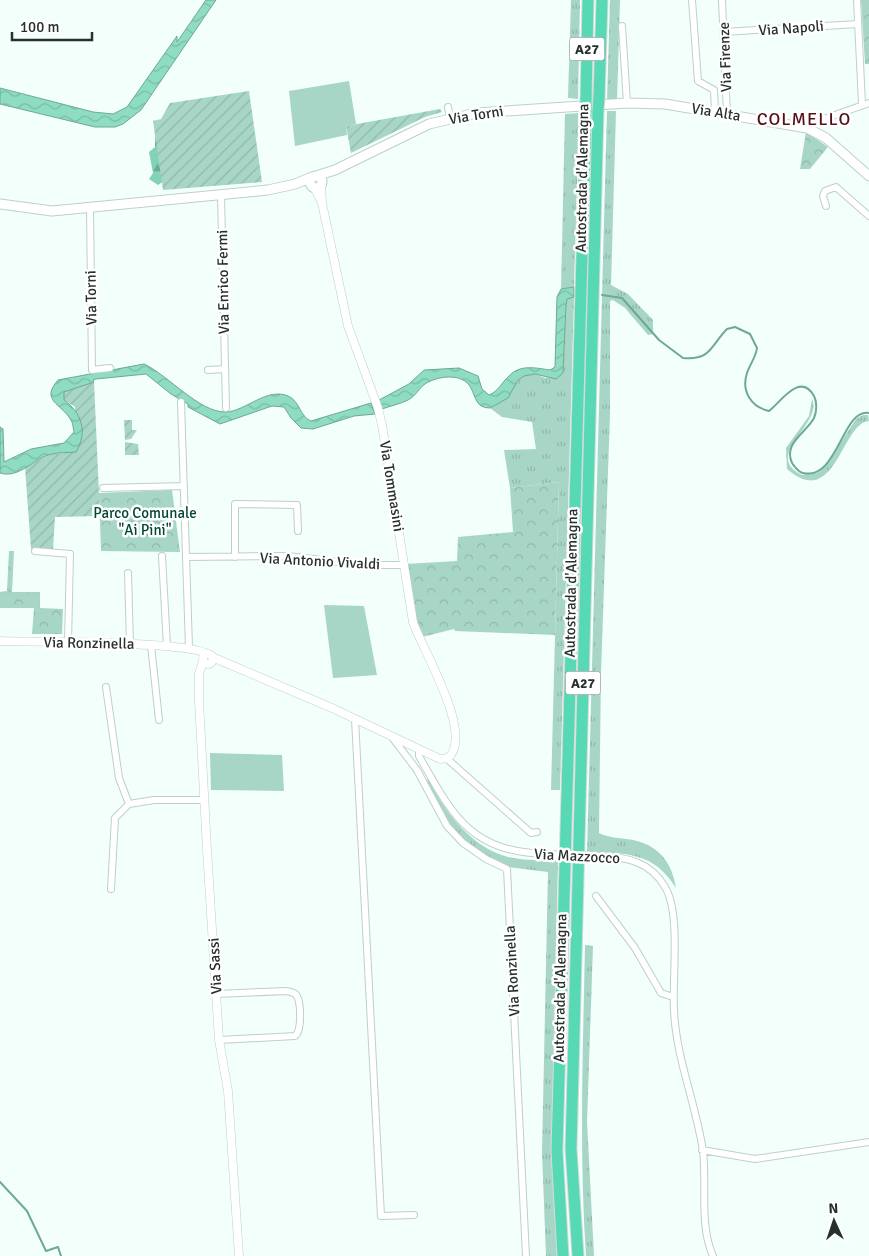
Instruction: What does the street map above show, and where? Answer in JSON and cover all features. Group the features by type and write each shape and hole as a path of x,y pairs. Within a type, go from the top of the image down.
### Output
{"highway":[{"name":"Autostrada d'Alemagna","path":"563,1256 557,1151 588,0"},
{"name":"Autostrada d'Alemagna","path":"578,1256 571,1149 602,0"}],"main road":[{"name":"Via Torni","path":"0,204 52,211 220,195 316,182 335,170 429,124 450,118 499,111 627,103 665,104"},
{"name":"Via Alta","path":"665,104 816,131 869,176"}],"street":[{"path":"692,0 698,81 714,90 716,112"},
{"name":"Via Firenze","path":"722,0 727,114"},
{"path":"806,128 818,121 866,104 857,0"},
{"name":"Via Napoli","path":"724,32 858,24"},
{"path":"622,26 627,103"},
{"path":"448,107 450,118"},
{"name":"Via Tommasini","path":"316,182 348,326 378,408 413,622 420,642 449,702 454,720 456,744 451,755 443,758"},
{"path":"826,206 823,196 825,191 836,187 869,216"},
{"name":"Via Enrico Fermi","path":"220,195 226,408"},
{"name":"Via Torni","path":"90,208 92,370 110,368"},
{"path":"208,370 225,369"},
{"path":"181,402 192,651"},
{"path":"104,488 184,486"},
{"name":"Via Antonio Vivaldi","path":"235,557 235,504 298,505 298,531"},
{"path":"35,551 70,554 68,643"},
{"path":"162,556 167,646"},
{"name":"Via Antonio Vivaldi","path":"187,557 288,556 363,565 404,565"},
{"path":"128,573 130,644"},
{"name":"Via Ronzinella","path":"0,641 151,645 179,647 198,652 207,660 227,665 443,758 531,833 537,832"},
{"path":"151,645 159,720"},
{"name":"Via Sassi","path":"207,660 199,674 204,800 219,1040 228,1090 239,1256"},
{"path":"106,687 118,775 129,804"},
{"path":"355,719 381,1216 414,1215"},
{"name":"Via Ronzinella","path":"390,734 417,770 447,826 486,859 507,869 526,1256"},
{"name":"Via Mazzocco","path":"419,749 420,758 449,806 469,830 486,842 503,849 522,853 626,858 638,862 654,873 666,889 673,915 673,997 676,1030 702,1150 707,1231 713,1256"},
{"path":"111,889 115,818 129,804 145,800 204,800"},
{"path":"596,896 635,948 661,993 673,997"},
{"path":"216,994 286,991 294,993 297,997 300,1026 299,1032 295,1036 219,1040"},
{"path":"702,1150 755,1159 869,1142"}],"green space":[{"path":"571,0 580,0 578,99 568,98"},
{"path":"610,0 620,0 617,101 607,102"},
{"path":"861,0 869,0 869,64 865,64"},
{"path":"349,81 356,124 346,126 347,135 295,146 289,91"},
{"path":"249,91 262,182 163,190 153,121 161,119 170,103"},
{"path":"440,109 442,112 425,117 351,153 346,126"},
{"path":"607,111 616,111 611,285 628,294 653,320 653,334 648,335 625,308 613,300 610,301 610,414 601,672 599,833 633,840 657,851 668,863 676,888 658,867 648,861 626,854 587,852"},
{"path":"579,113 574,287 561,289 565,114"},
{"path":"806,132 828,147 810,169 800,169"},
{"path":"155,133 164,181 158,185 149,179 153,173 149,152 155,147"},
{"path":"574,297 560,790 551,790 559,482 510,488 504,450 536,449 532,422 502,417 490,408 508,398 518,380 524,376 535,374 545,378 563,374 567,298"},
{"path":"94,382 100,516 55,517 53,549 31,549 25,467 51,454 76,452 75,407 64,400 64,392"},
{"path":"812,399 813,409 810,419 790,449 788,458 791,467 802,475 819,472 824,467 856,419 863,415 868,415 869,421 859,425 851,435 836,462 827,473 817,480 803,479 787,469 786,448 809,416"},
{"path":"124,420 132,420 132,430 137,430 131,439 125,440"},
{"path":"125,442 138,444 139,455 125,455"},
{"path":"559,482 555,635 455,631 454,629 422,637 415,614 405,564 457,561 458,537 513,532 510,488"},
{"name":"Parco Comunale \"Ai Pini\"","path":"172,490 180,552 101,551 99,493"},
{"path":"170,503 171,517 147,518 147,504"},
{"path":"141,525 142,540 112,541 111,526"},
{"path":"9,551 14,551 12,592 40,592 40,608 63,609 62,634 32,634 34,608 0,608 0,592 7,591"},
{"path":"324,605 364,606 377,675 333,678"},
{"path":"210,753 282,755 284,791 211,790"},
{"path":"427,777 450,814 470,836 482,845 508,857 558,860 552,1123 557,1256 546,1256 542,1152 548,872 508,867 477,855 450,830 430,797"},
{"path":"585,945 593,946 587,1122 594,1256 586,1256 584,1217 582,1100"}],"water":[{"path":"206,0 216,0 141,110 123,124 115,127 95,127 0,104 0,88 93,112 113,114 127,107 177,36 177,42"},
{"path":"574,287 574,297 567,299 566,305 563,373 556,379 535,374 524,376 518,380 508,398 490,408 485,408 479,404 471,388 462,380 450,377 436,379 425,384 408,400 382,409 379,400 409,384 424,370 459,368 478,376 482,389 489,395 513,372 523,368 550,370 555,367 557,297 561,289"},
{"path":"144,364 195,400 216,411 234,411 264,397 280,394 292,398 304,416 311,421 371,403 375,414 354,416 313,429 301,428 284,407 272,406 220,424 188,407 188,404 171,394 146,374 96,379 93,380 94,382 64,392 64,400 75,411 81,423 82,437 76,452 52,454 39,459 20,471 7,474 0,473 0,427 3,429 4,462 31,449 64,443 74,432 71,420 54,402 52,397 53,387 58,380"}],"waterway":[{"path":"602,295 622,298 659,340 683,358 699,357 710,351 727,329 735,327 750,334 757,348 747,373 745,386 749,397 757,406 769,411 790,391 803,387 808,389 815,398 816,410 814,418 793,444 790,456 792,463 803,473 815,473 824,466 832,456 852,421 860,414 869,413"},
{"path":"0,1182 27,1211 46,1251 58,1247 61,1256"}],"district":[{"name":"COLMELLO","path":"804,119"}]}
